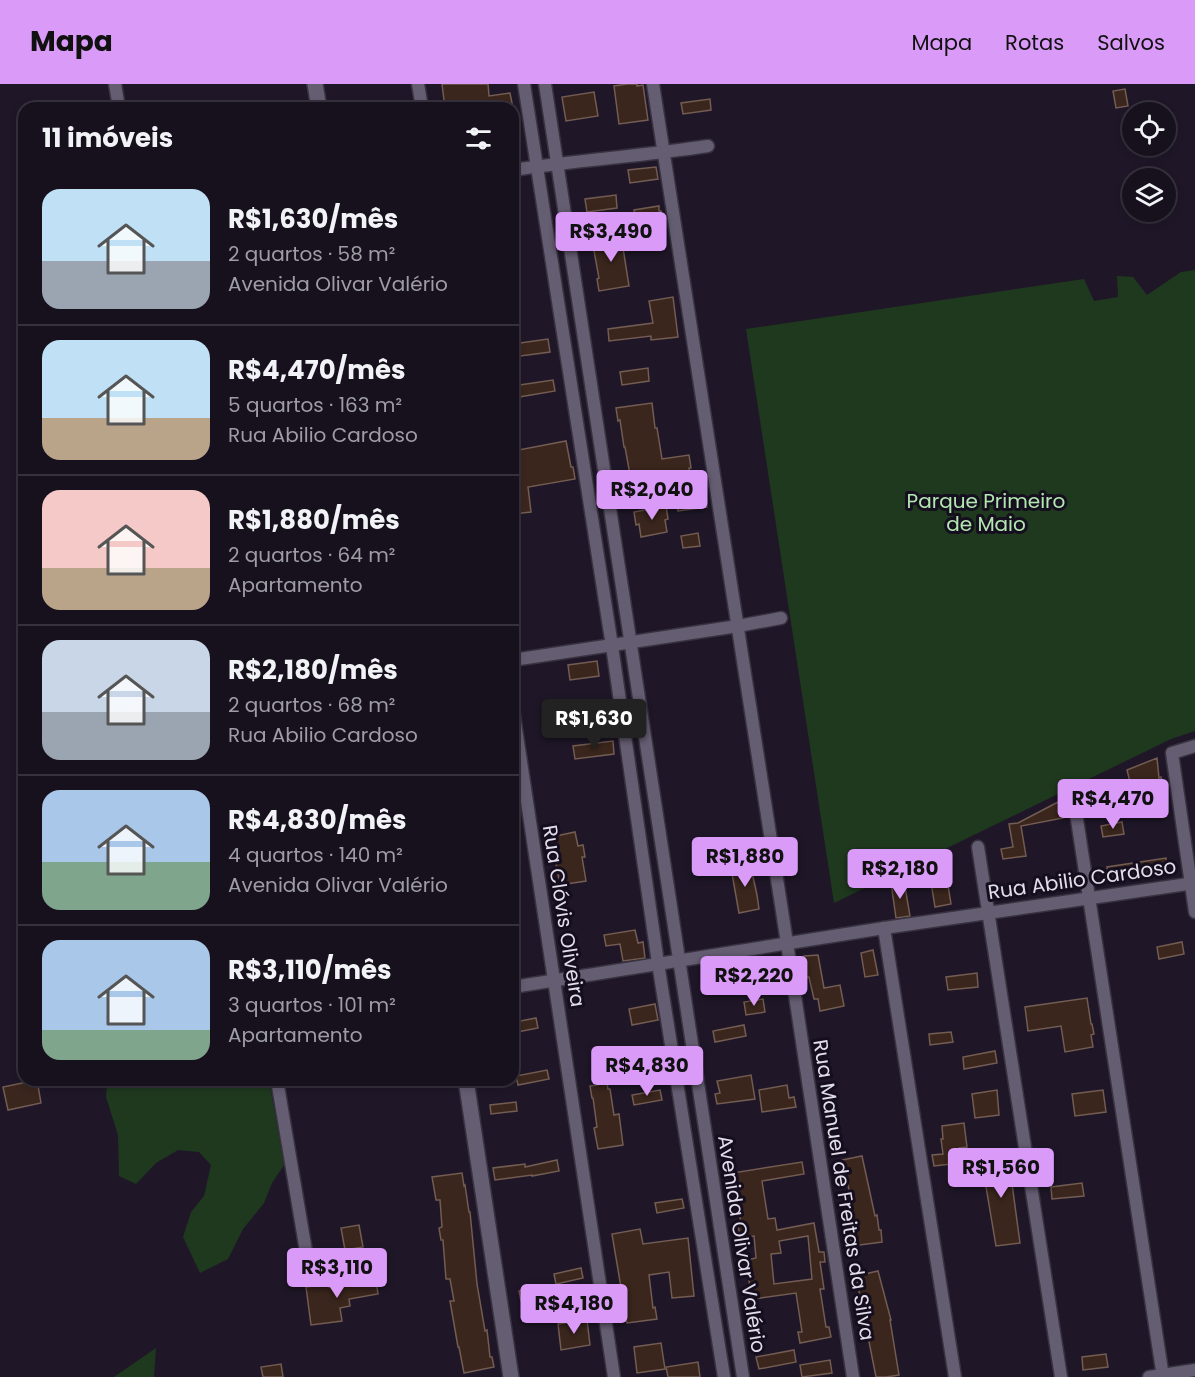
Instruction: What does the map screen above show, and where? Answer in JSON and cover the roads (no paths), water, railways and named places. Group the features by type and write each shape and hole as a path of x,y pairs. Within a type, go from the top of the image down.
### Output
{"street":[{"path":"115,84 118,102"},
{"path":"315,84 317,102"},
{"path":"418,84 421,102"},
{"path":"524,84 612,646 658,963 724,1377"},
{"name":"Avenida Olivar Valério","path":"545,84 743,1377"},
{"name":"Rua Manuel de Freitas da Silva","path":"653,84 852,1377"},
{"path":"519,169 708,146"},
{"path":"519,659 781,618"},
{"path":"1195,746 1172,753 1193,883 1195,912"},
{"name":"Rua Clóvis Oliveira","path":"519,749 614,1377"},
{"path":"1074,800 1163,1376"},
{"path":"978,848 1061,1377"},
{"name":"Rua Abilio Cardoso","path":"519,986 884,928 1193,883"},
{"path":"884,928 955,1377"},
{"path":"277,1086 308,1263"},
{"path":"467,1086 511,1377"},
{"path":"1149,1377 1195,1370"}],"park label":[{"name":"Parque Primeiro de Maio","path":"986,512"}]}
